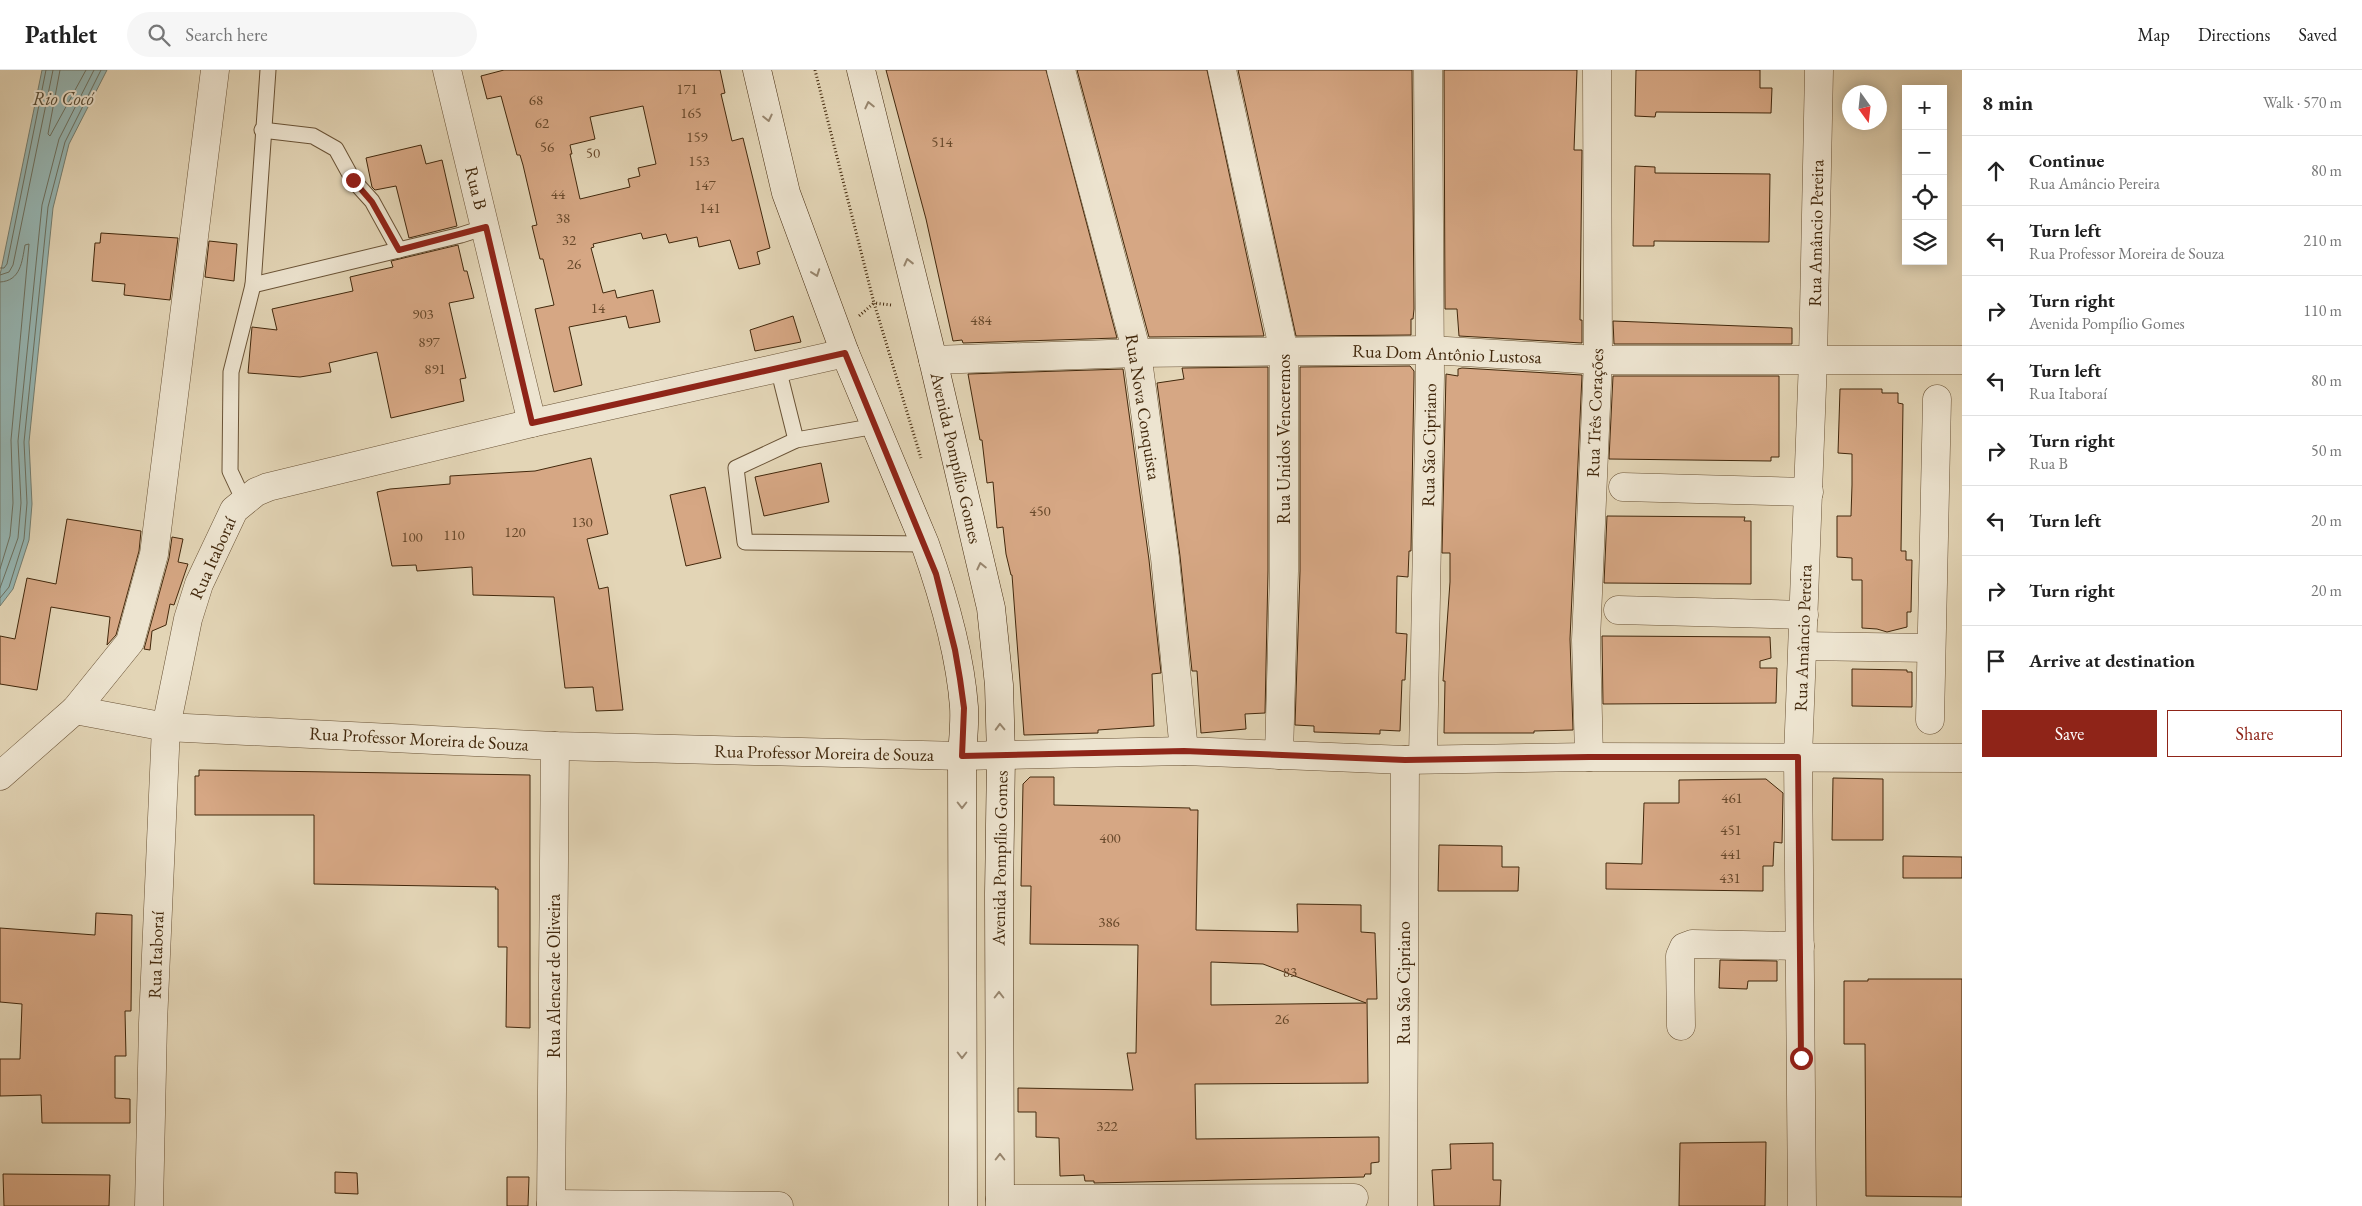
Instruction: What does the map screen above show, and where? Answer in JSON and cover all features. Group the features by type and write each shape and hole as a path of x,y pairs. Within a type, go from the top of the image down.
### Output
{"street":[{"path":"0,776 75,710 130,642 154,554 215,70"},
{"name":"Rua B","path":"447,70 532,423"},
{"name":"Avenida Pompílio Gomes","path":"757,70 786,193 842,344 925,544 936,574 957,659 964,708 962,756 963,1206"},
{"name":"Avenida Pompílio Gomes","path":"861,70 933,360 991,608 999,685 1001,756 999,894 1000,1202"},
{"name":"Rua Nova Conquista","path":"1061,70 1137,353 1165,558 1184,751"},
{"name":"Rua Unidos Venceremos","path":"1222,70 1284,352 1284,571 1279,755"},
{"name":"Rua São Cipriano","path":"1403,1206 1414,760 1430,350 1428,70"},
{"name":"Rua Três Corações","path":"1589,757 1586,640 1598,360 1597,70"},
{"name":"Rua Amâncio Pereira","path":"1802,1206 1798,757 1814,360 1819,70"},
{"name":"Rua Itaboraí","path":"149,1206 153,1023 166,727 188,620 199,584 234,510 244,501 268,487 532,423 778,368 842,344"},
{"name":"Rua Dom Antônio Lustosa","path":"933,360 1137,353 1430,350 1598,360 1962,360"},
{"path":"1930,720 1937,399"},
{"path":"1623,487 1808,492"},
{"path":"1618,610 1804,615"},
{"path":"1803,646 1931,648"},
{"name":"Rua Professor Moreira de Souza","path":"75,710 166,727 555,746 962,756 1184,751 1414,760 1589,757 1962,758"},
{"name":"Rua Alencar de Oliveira","path":"551,1205 555,746"},
{"path":"1681,1026 1680,956 1684,947 1692,944 1800,946"},
{"path":"1000,1202 1354,1198"},
{"path":"551,1205 779,1206"}],"lane":[{"path":"244,501 230,471 231,372 254,285 262,130 268,70"},
{"path":"262,130 313,136 336,149 353,180 372,202 399,250"},
{"path":"254,285 486,227"},
{"path":"778,368 796,440"},
{"path":"876,426 796,440 736,468 745,542 925,544"}],"path":[{"name":"Avenida Pompílio Gomes","path":"816,70 874,303 922,463"},
{"path":"842,344 874,303 920,310"}],"water":[{"name":"Rio Cocó","path":"42,70 107,70 69,144 53,208 29,442 32,504 29,540 13,589 0,606 0,275"}],"building":[{"path":"504,70 720,70 725,93 721,94 732,141 743,138 770,248 757,252 760,264 739,269 730,240 699,247 697,237 669,243 666,234 643,239 641,233 593,244 594,247 591,248 603,293 615,290 617,298 653,290 660,322 629,328 626,316 569,327 582,385 554,392 535,309 554,305 543,259 540,259 532,226 537,225 523,165 520,155 517,155 501,96 487,99 481,76","holes":["643,106 656,164 638,168 640,176 628,179 630,187 580,199 570,154 572,154 570,145 595,139 590,117"]},
{"path":"886,70 1046,70 1117,338 963,343 962,340 953,341 926,219"},
{"path":"1077,70 1207,70 1264,336 1149,337"},
{"path":"1238,70 1412,70 1414,309 1413,319 1411,319 1411,335 1296,336"},
{"path":"1444,70 1577,70 1574,150 1582,150 1580,320 1582,320 1582,343 1459,336 1457,309 1445,309"},
{"path":"1636,70 1760,70 1760,88 1772,88 1771,113 1656,112 1655,117 1635,116"},
{"path":"421,145 426,164 442,160 457,226 409,238 396,186 375,190 372,187 366,158"},
{"path":"1635,166 1655,167 1655,173 1770,174 1769,242 1654,241 1654,246 1633,246"},
{"path":"101,233 178,238 170,300 124,295 125,284 92,281 95,243 100,243"},
{"path":"209,241 237,244 234,281 205,277"},
{"path":"458,245 464,271 467,271 474,298 449,303 466,378 460,379 464,401 391,418 377,352 329,363 331,372 300,377 248,373 252,327 277,330 272,309 353,291 350,277 393,267 391,261"},
{"path":"793,316 801,342 755,351 750,330"},
{"path":"1613,321 1792,328 1792,344 1614,344"},
{"path":"1410,366 1414,371 1411,551 1409,551 1408,577 1397,576 1396,633 1407,634 1405,680 1402,680 1400,731 1380,730 1380,734 1314,732 1314,726 1295,725 1300,571 1300,367"},
{"path":"1268,367 1268,571 1265,713 1245,714 1246,729 1201,733 1197,671 1192,671 1180,556 1157,383 1184,379 1182,368"},
{"path":"1123,369 1149,560 1161,673 1152,674 1154,726 1098,730 1098,733 1024,735 1012,575 1006,554 1003,527 997,528 993,482 987,483 982,440 980,440 968,374"},
{"path":"1458,369 1582,375 1570,639 1573,730 1534,731 1534,733 1444,733 1445,681 1443,681 1450,582 1450,553 1442,553 1446,374 1458,376"},
{"path":"1613,376 1779,376 1779,457 1771,457 1771,461 1609,459"},
{"path":"1840,389 1882,389 1882,393 1898,393 1898,403 1903,404 1901,551 1906,551 1906,560 1912,560 1911,612 1907,612 1907,627 1887,632 1862,628 1862,580 1852,580 1852,558 1837,557 1837,516 1851,516 1852,485 1852,454 1838,453"},
{"path":"591,458 608,534 587,539 599,589 608,587 623,710 596,711 593,687 565,688 554,597 473,595 472,567 417,571 416,565 392,566 377,492 390,489 450,484 450,476 535,471"},
{"path":"821,463 829,502 764,516 755,477"},
{"path":"705,487 721,558 686,566 670,495"},
{"path":"1607,516 1745,517 1744,521 1751,521 1751,584 1604,583"},
{"path":"67,519 141,531 139,551 116,635 107,645 110,617 51,607 37,690 0,684 0,636 15,639 27,578 56,584"},
{"path":"172,537 183,539 178,562 188,564 174,605 170,604 166,625 152,631 150,650 144,649 169,558"},
{"path":"1602,636 1770,637 1771,658 1760,661 1760,668 1777,668 1776,703 1603,704"},
{"path":"1852,669 1907,670 1907,672 1912,672 1912,707 1852,706"},
{"path":"199,770 530,775 530,1028 506,1027 507,947 498,947 498,889 495,889 496,887 314,884 314,815 195,815 195,776 199,776"},
{"path":"1030,777 1054,777 1054,805 1190,808 1190,810 1198,810 1196,930 1298,932 1297,904 1361,905 1361,932 1375,933 1377,999 1367,999 1368,1083 1195,1084 1196,1139 1379,1137 1379,1162 1371,1163 1371,1174 1365,1174 1364,1177 1094,1183 1094,1181 1085,1181 1084,1175 1060,1176 1059,1138 1036,1137 1036,1112 1018,1112 1018,1088 1133,1090 1127,1053 1136,1053 1138,945 1030,944 1031,886 1021,886 1023,784","holes":["1211,962 1263,964 1366,1003 1211,1005"]},
{"path":"1833,778 1883,779 1883,840 1832,840"},
{"path":"1766,779 1783,793 1782,843 1774,842 1773,866 1763,866 1763,891 1606,889 1606,863 1642,864 1644,803 1679,803 1679,780"},
{"path":"1439,845 1502,846 1502,867 1519,867 1518,891 1438,891"},
{"path":"1903,856 1962,857 1962,878 1903,878"},
{"path":"96,913 132,915 131,1011 125,1011 126,1056 115,1056 115,1098 130,1099 130,1123 42,1123 41,1095 0,1096 0,1059 20,1059 22,1004 0,1002 0,928 95,935"},
{"path":"1720,960 1777,961 1777,981 1748,981 1747,989 1719,988"},
{"path":"1868,979 1962,979 1962,1197 1866,1196 1865,1044 1844,1044 1844,981 1868,981"},
{"path":"1766,1142 1765,1206 1679,1206 1680,1143"},
{"path":"1493,1143 1493,1180 1501,1180 1500,1206 1434,1206 1432,1170 1451,1169 1450,1144"},
{"path":"335,1172 357,1173 358,1194 335,1193"},
{"path":"3,1174 110,1175 109,1206 4,1206"},
{"path":"507,1177 529,1177 528,1206 507,1206"}],"route":[{"path":"353,180 372,202 399,250 486,227 532,423 845,353 936,574 955,650 960,679 964,708 962,756 1184,751 1405,760 1589,757 1798,757 1801,1058"}]}
